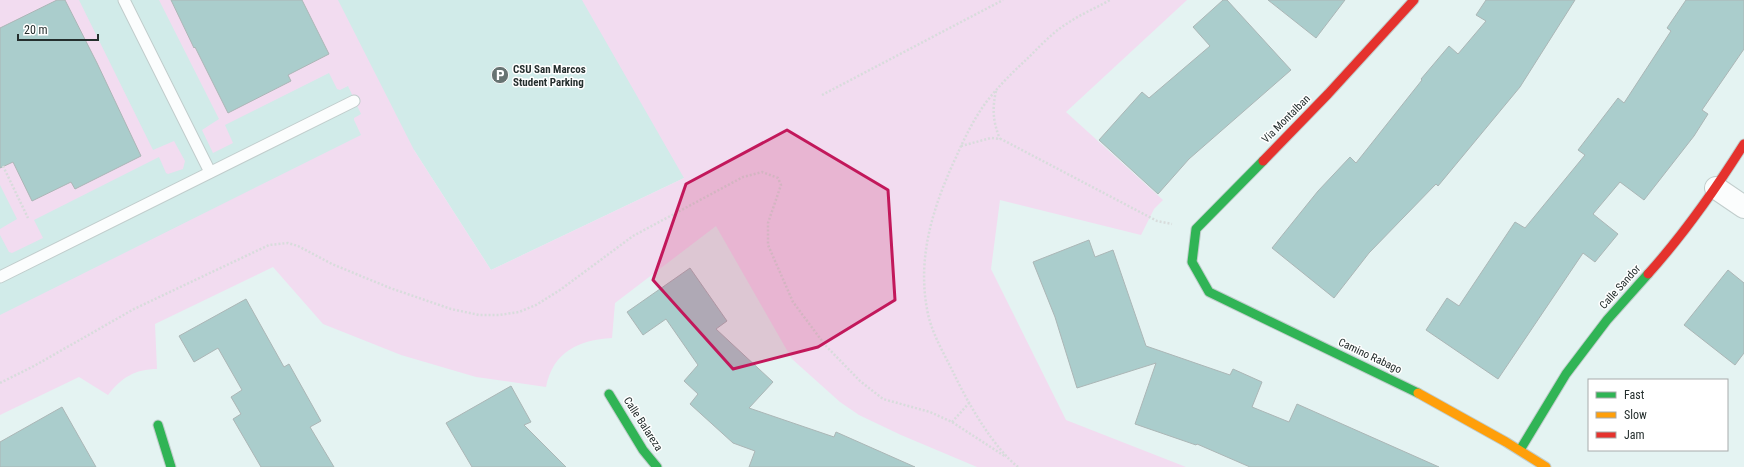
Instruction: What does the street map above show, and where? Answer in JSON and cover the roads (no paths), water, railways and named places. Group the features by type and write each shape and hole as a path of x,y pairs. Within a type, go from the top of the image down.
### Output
{"street":[{"name":"Via Montalban","path":"1192,262 1196,229 1328,94 1403,14 1414,0"},
{"name":"Calle Sandor","path":"1520,450 1571,368 1607,320 1669,251 1716,188 1744,144"},
{"path":"1716,188 1744,207"},
{"name":"Camino Rabago","path":"1192,262 1209,292 1428,397 1520,450 1546,467"},
{"name":"Calle Balareza","path":"609,394 643,450 658,467"},
{"path":"158,425 171,467"}],"lane":[{"path":"124,0 210,172"},
{"path":"0,277 354,101"}],"place":[{"name":"CSU San Marcos Student Parking","path":"500,75"}]}
